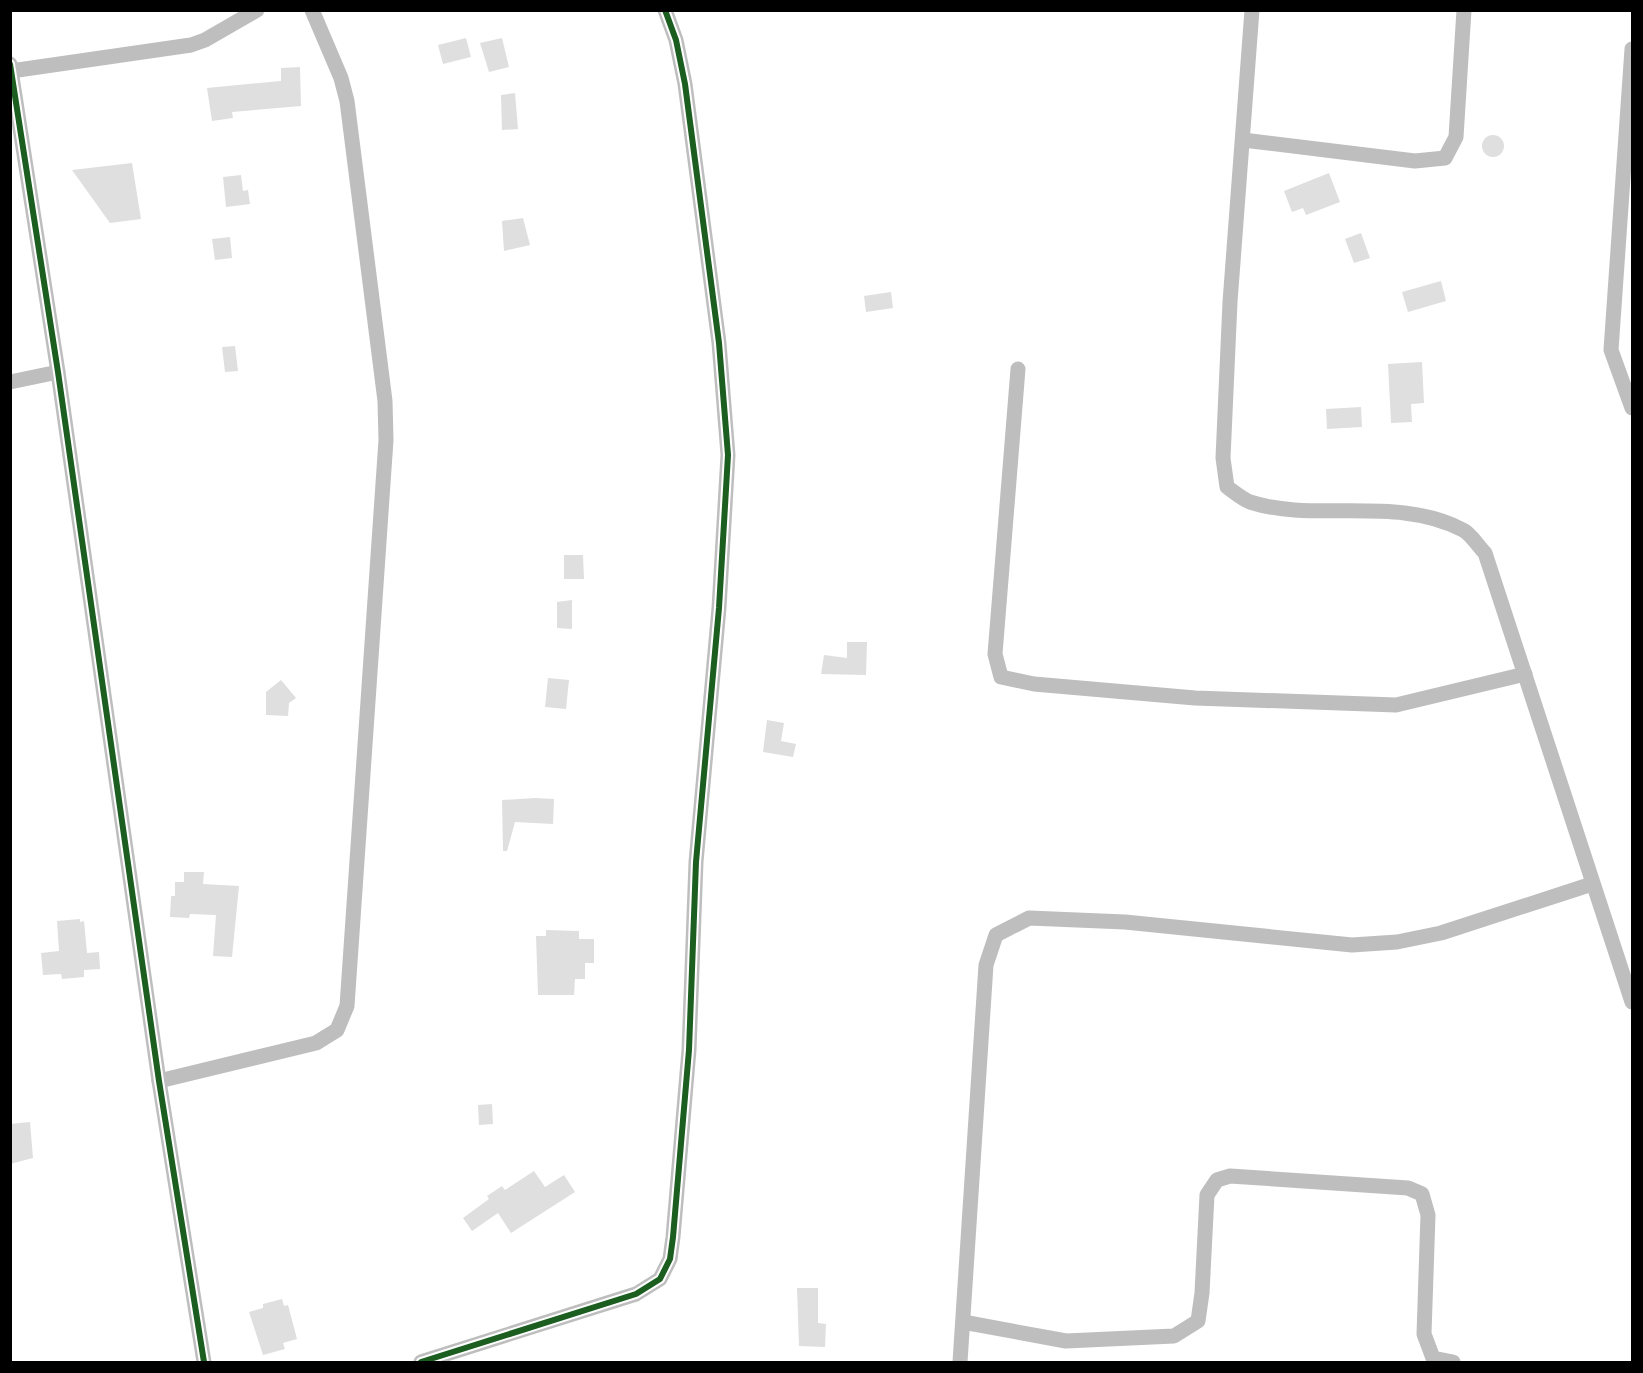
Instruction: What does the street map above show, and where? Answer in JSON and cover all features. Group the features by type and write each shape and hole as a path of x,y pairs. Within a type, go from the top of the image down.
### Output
{"street":[{"path":"204,1362 159,1081 58,372 11,67 191,45 257,10"},
{"path":"159,1081 316,1043 337,1030 347,1006 386,440 385,400 347,101 341,78 312,10"},
{"path":"421,1362 636,1294 660,1279 670,1259 682,1144 696,862 719,608 728,455 719,343 685,84 676,40 665,10"},
{"path":"1252,10 1230,302 1223,458 1227,487 1248,501 1280,508 1365,508 1437,520 1465,531 1485,553 1632,1002"},
{"path":"1243,140 1415,161 1445,159 1456,137 1464,10"},
{"path":"1632,49 1611,350 1632,408"},
{"path":"1018,369 995,654 1001,677 1034,684 1195,698 1396,705 1526,674"},
{"path":"10,382 58,372"},
{"path":"960,1362 986,965 996,935 1029,918 1125,922 1352,945 1397,942 1441,933 1592,884"},
{"path":"963,1322 1066,1341 1174,1336 1198,1321 1202,1293 1207,1195 1217,1180 1230,1176 1408,1188 1422,1194 1428,1215 1424,1334 1433,1358 1453,1362"}],"building":[{"path":"466,38 471,57 443,64 438,45"},
{"path":"502,38 509,67 489,72 480,43"},
{"path":"300,67 301,106 232,112 233,118 212,121 207,88 281,81 281,68"},
{"path":"515,93 518,129 502,130 501,95"},
{"path":"1493,135 1501,138 1504,146 1501,154 1493,157 1485,154 1482,146 1485,138"},
{"path":"132,163 141,219 110,223 72,170"},
{"path":"1329,173 1340,202 1306,215 1303,208 1292,212 1284,191"},
{"path":"241,175 243,191 248,190 250,204 226,207 223,177"},
{"path":"523,218 530,245 504,251 502,221"},
{"path":"1361,233 1370,258 1354,263 1345,239"},
{"path":"230,237 232,258 215,260 212,239"},
{"path":"1441,281 1446,301 1408,312 1402,292"},
{"path":"891,292 893,308 866,312 864,296"},
{"path":"235,346 238,371 225,372 222,347"},
{"path":"1422,362 1424,403 1411,404 1412,422 1391,423 1388,364"},
{"path":"1361,407 1362,427 1327,429 1326,409"},
{"path":"564,555 583,555 584,579 564,579"},
{"path":"572,600 572,629 557,628 557,602"},
{"path":"847,642 867,642 866,675 821,674 824,655 847,658"},
{"path":"548,678 569,680 566,709 545,707"},
{"path":"281,680 296,698 289,703 288,716 266,715 266,692"},
{"path":"767,720 784,723 781,741 796,744 793,757 763,752"},
{"path":"554,799 553,824 515,822 507,851 503,851 502,800"},
{"path":"184,872 204,872 203,884 239,886 232,957 213,956 216,915 190,914 189,918 170,917 171,896 175,896 175,882 184,882"},
{"path":"80,919 80,922 84,921 87,953 99,952 100,969 84,970 84,977 62,979 61,974 43,975 41,953 59,951 57,921"},
{"path":"546,930 579,931 579,939 594,939 594,963 585,963 585,979 575,979 574,995 538,995 536,936 546,936"},
{"path":"492,1104 493,1124 479,1125 478,1105"},
{"path":"30,1122 33,1158 10,1164 10,1124"},
{"path":"534,1171 545,1187 564,1175 575,1192 511,1233 498,1213 472,1231 463,1218 489,1199 487,1196 502,1186 505,1190"},
{"path":"797,1288 818,1288 818,1323 826,1324 825,1347 799,1346"},
{"path":"282,1299 284,1306 288,1305 297,1339 283,1343 285,1349 263,1355 249,1312 263,1308 263,1304"}],"cycle path":[{"path":"421,1362 636,1294 660,1279 670,1259 689,1050 696,862 719,608 728,455 719,343 685,84 676,40 665,10"},
{"path":"10,64 58,372 159,1081 204,1362"}]}
